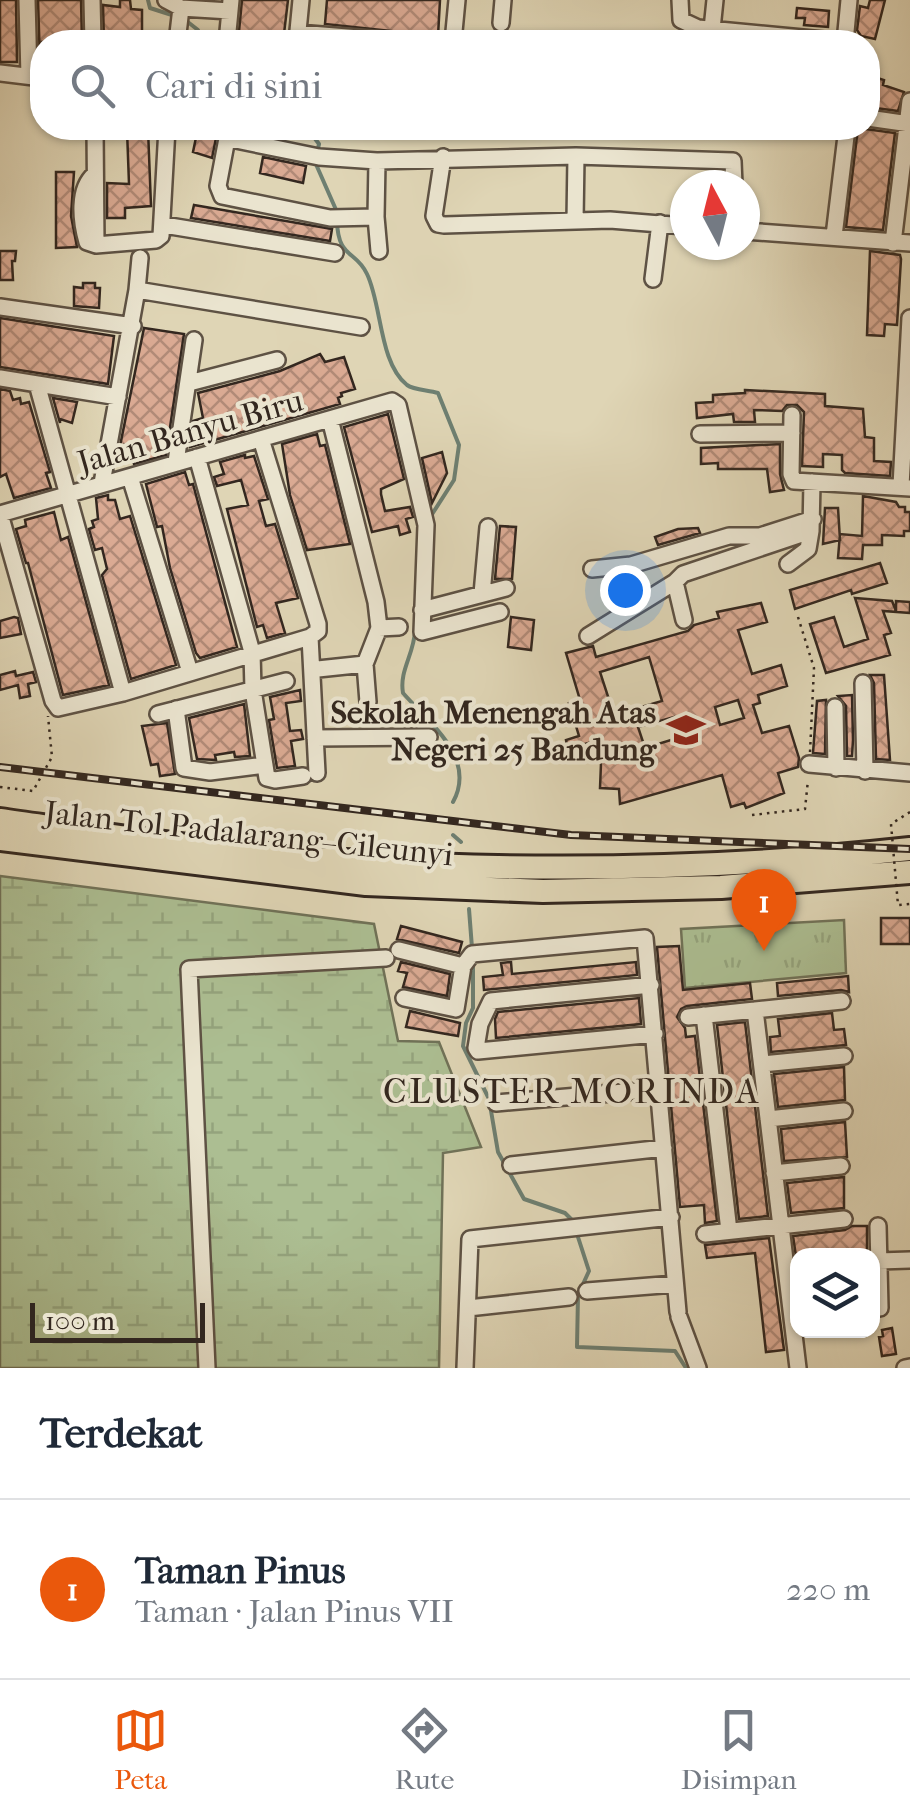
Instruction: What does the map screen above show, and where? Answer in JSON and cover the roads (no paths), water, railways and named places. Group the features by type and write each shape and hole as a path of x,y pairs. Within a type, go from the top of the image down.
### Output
{"highway":[{"name":"Jalan Tol Padalarang–Cileunyi","path":"0,820 197,848 360,862 535,868 710,866 910,850"},
{"name":"Jalan Tol Padalarang–Cileunyi","path":"0,839 366,884 544,891 720,887 910,872"}],"street":[{"path":"27,0 31,30"},
{"path":"92,0 93,30"},
{"path":"298,30 301,0"},
{"path":"455,30 457,0"},
{"path":"501,23 503,0"},
{"path":"680,0 680,16 685,24 712,30 715,0"},
{"path":"846,30 849,0"},
{"path":"177,18 231,5 229,30"},
{"path":"0,73 30,76"},
{"path":"760,232 902,243 910,101"},
{"path":"880,120 908,124"},
{"path":"95,140 96,245 156,240 161,236 167,140"},
{"path":"226,140 218,186 222,196 330,218 376,217"},
{"path":"253,140 312,156 377,161 576,156 733,161 733,170"},
{"path":"834,236 846,140"},
{"path":"575,221 576,156"},
{"path":"443,157 434,216 438,224 575,221 670,224"},
{"path":"377,161 380,251"},
{"path":"653,279 660,223"},
{"path":"164,225 335,253"},
{"path":"102,483 132,326 140,258"},
{"path":"137,290 362,327"},
{"path":"0,307 132,326"},
{"path":"792,415 794,481 906,487 910,318"},
{"path":"176,462 194,340"},
{"path":"189,383 277,360"},
{"path":"0,378 118,397"},
{"path":"36,384 123,693"},
{"name":"Jalan Banyu Biru","path":"0,514 395,401 425,521 422,610"},
{"path":"330,419 376,602 379,628 365,664 368,702"},
{"path":"700,434 792,433"},
{"path":"0,514 55,704 63,709 123,693 310,637 318,630 261,439"},
{"path":"196,457 252,652 252,690 267,778 274,780 310,774 315,738 310,637"},
{"path":"130,477 190,672"},
{"path":"788,564 808,550 812,482"},
{"path":"592,569 630,565 729,536 760,536 812,525"},
{"path":"588,636 683,574 812,525"},
{"path":"482,594 488,527"},
{"path":"675,582 684,620"},
{"path":"500,612 424,633 421,630 422,610 506,588"},
{"path":"379,628 399,627"},
{"path":"318,669 365,664"},
{"path":"158,714 286,681"},
{"path":"863,683 865,771"},
{"path":"836,707 836,768"},
{"path":"176,709 184,768 210,772 265,765"},
{"path":"315,738 429,737"},
{"path":"809,764 910,773"},
{"path":"404,998 456,1009 462,966 472,954 645,938 675,1284 679,1314 698,1368"},
{"path":"208,1368 189,969 393,954 462,966"},
{"path":"651,985 491,1001 480,1024 478,1051 655,1034"},
{"path":"729,1230 696,1016 842,1000"},
{"path":"755,1010 780,1224 790,1269"},
{"path":"762,1064 844,1056"},
{"path":"496,1103 659,1088"},
{"path":"768,1119 844,1110"},
{"path":"511,1165 664,1148"},
{"path":"774,1173 841,1166"},
{"path":"465,1366 470,1239 670,1217"},
{"path":"705,1234 844,1219"},
{"path":"878,1226 879,1248"},
{"path":"880,1260 910,1260"},
{"path":"587,1291 675,1284"},
{"path":"468,1308 569,1297"},
{"path":"796,1338 798,1368"}],"waterway":[{"path":"148,0 150,8 175,16"},
{"path":"184,19 198,30"},
{"path":"316,140 317,153"},
{"path":"315,162 337,212"},
{"path":"337,221 344,248 363,266 372,287 391,363 407,385 438,393 459,445 454,480 429,519"},
{"path":"415,631 403,677 403,693 455,756 459,786 453,802"},
{"path":"453,835 461,842"},
{"path":"469,909 472,948"},
{"path":"473,965 473,1008 463,1046 489,1099 498,1152 524,1199 565,1213 573,1221"},
{"path":"577,1234 589,1271 578,1295 577,1347 675,1351 686,1368"}],"railway":[{"path":"0,767 571,835 910,849"}],"place":[{"name":"Sekolah Menengah Atas Negeri 25 Bandung","path":"686,730"},
{"name":"Taman Pinus","path":"764,951"}],"district":[{"name":"CLUSTER MORINDA","path":"572,1091"}]}
